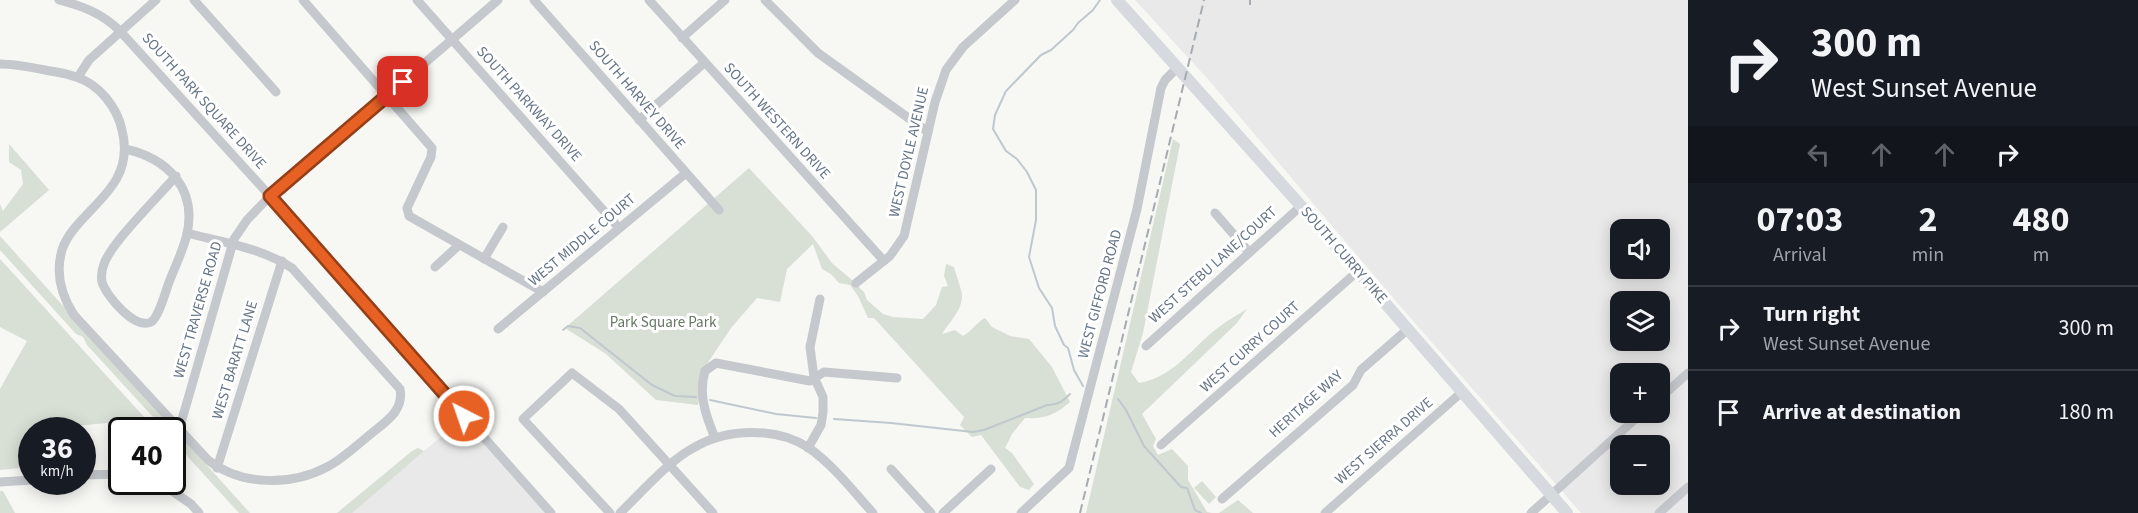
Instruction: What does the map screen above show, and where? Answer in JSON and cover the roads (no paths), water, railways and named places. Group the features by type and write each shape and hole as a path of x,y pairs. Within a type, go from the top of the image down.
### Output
{"main road":[{"name":"SOUTH CURRY PIKE","path":"1117,0 1301,206 1567,513"}],"street":[{"name":"SOUTH PARK SQUARE DRIVE","path":"59,0 91,10 120,31 270,196 551,513"},
{"path":"78,77 89,60 156,0"},
{"path":"194,0 276,92"},
{"path":"303,0 433,151 407,208 407,213 411,218 543,292"},
{"name":"SOUTH PARKWAY DRIVE","path":"417,0 619,228"},
{"name":"WEST TRAVERSE ROAD","path":"183,417 239,230 270,196 498,0"},
{"name":"SOUTH HARVEY DRIVE","path":"534,0 719,210"},
{"name":"SOUTH WESTERN DRIVE","path":"649,0 884,261"},
{"path":"682,38 725,0"},
{"path":"765,0 823,57 928,132"},
{"name":"WEST DOYLE AVENUE","path":"856,283 884,261 901,243 907,227 939,88 951,62 1009,2"},
{"path":"639,120 704,63"},
{"path":"0,64 26,66 78,77 96,89 116,110 125,149 118,177 109,191 69,236 62,248 59,278 65,302 74,315 167,417"},
{"name":"WEST GIFFORD ROAD","path":"1021,513 1069,468 1137,209 1161,88 1165,80 1178,67"},
{"path":"125,149 148,156 176,176 187,207 187,233 155,319 145,323 131,318 106,290 102,282 102,267 112,249 176,176"},
{"name":"WEST MIDDLE COURT","path":"498,329 686,173"},
{"name":"WEST STEBU LANE/COURT","path":"1146,346 1301,206"},
{"path":"1215,213 1249,252"},
{"path":"484,259 503,226"},
{"path":"186,438 217,468 239,476 274,481 310,474 328,466 388,420 399,408 402,399 400,389 394,382 304,279 282,261 187,233"},
{"path":"435,267 459,245"},
{"name":"WEST BARATT LANE","path":"217,468 282,261"},
{"name":"WEST CURRY COURT","path":"1161,446 1358,271"},
{"path":"808,448 821,425 823,412 823,397 814,377 810,347 820,299"},
{"name":"HERITAGE WAY","path":"1222,500 1353,385 1361,370 1408,329"},
{"path":"715,438 704,408 702,392 705,370 716,363 810,381 824,372 897,378"},
{"path":"610,513 523,418 572,373 619,409 713,513"},
{"path":"1670,390 1688,374"},
{"name":"WEST SIERRA DRIVE","path":"1325,513 1463,391"},
{"path":"1531,513 1631,423"},
{"path":"620,513 694,447 715,438 748,432 770,434 808,448 842,479 873,513"},
{"path":"891,469 931,513"},
{"path":"943,513 991,469"},
{"path":"0,482 18,481"},
{"path":"1659,513 1688,487"},
{"path":"178,495 199,513"}],"waterway":[{"path":"1083,386 1074,370 1068,348 1064,345 1055,326 1052,308 1039,288 1029,257 1036,220 1036,190 1027,172 1017,159 1006,151 993,129 995,115 1006,91 1041,55 1051,50 1073,30 1100,0"},
{"path":"563,330 568,326 580,328 652,385 675,396 696,397"},
{"path":"834,419 973,432 1063,401 1070,394"},
{"path":"1118,399 1144,446 1181,487 1187,488 1195,510 1201,513"},
{"path":"710,400 776,414 816,418"}],"railway":[{"path":"1080,513 1204,0"},
{"path":"1250,0 1250,5"}],"park label":[{"name":"Park Square Park","path":"663,322"}]}
